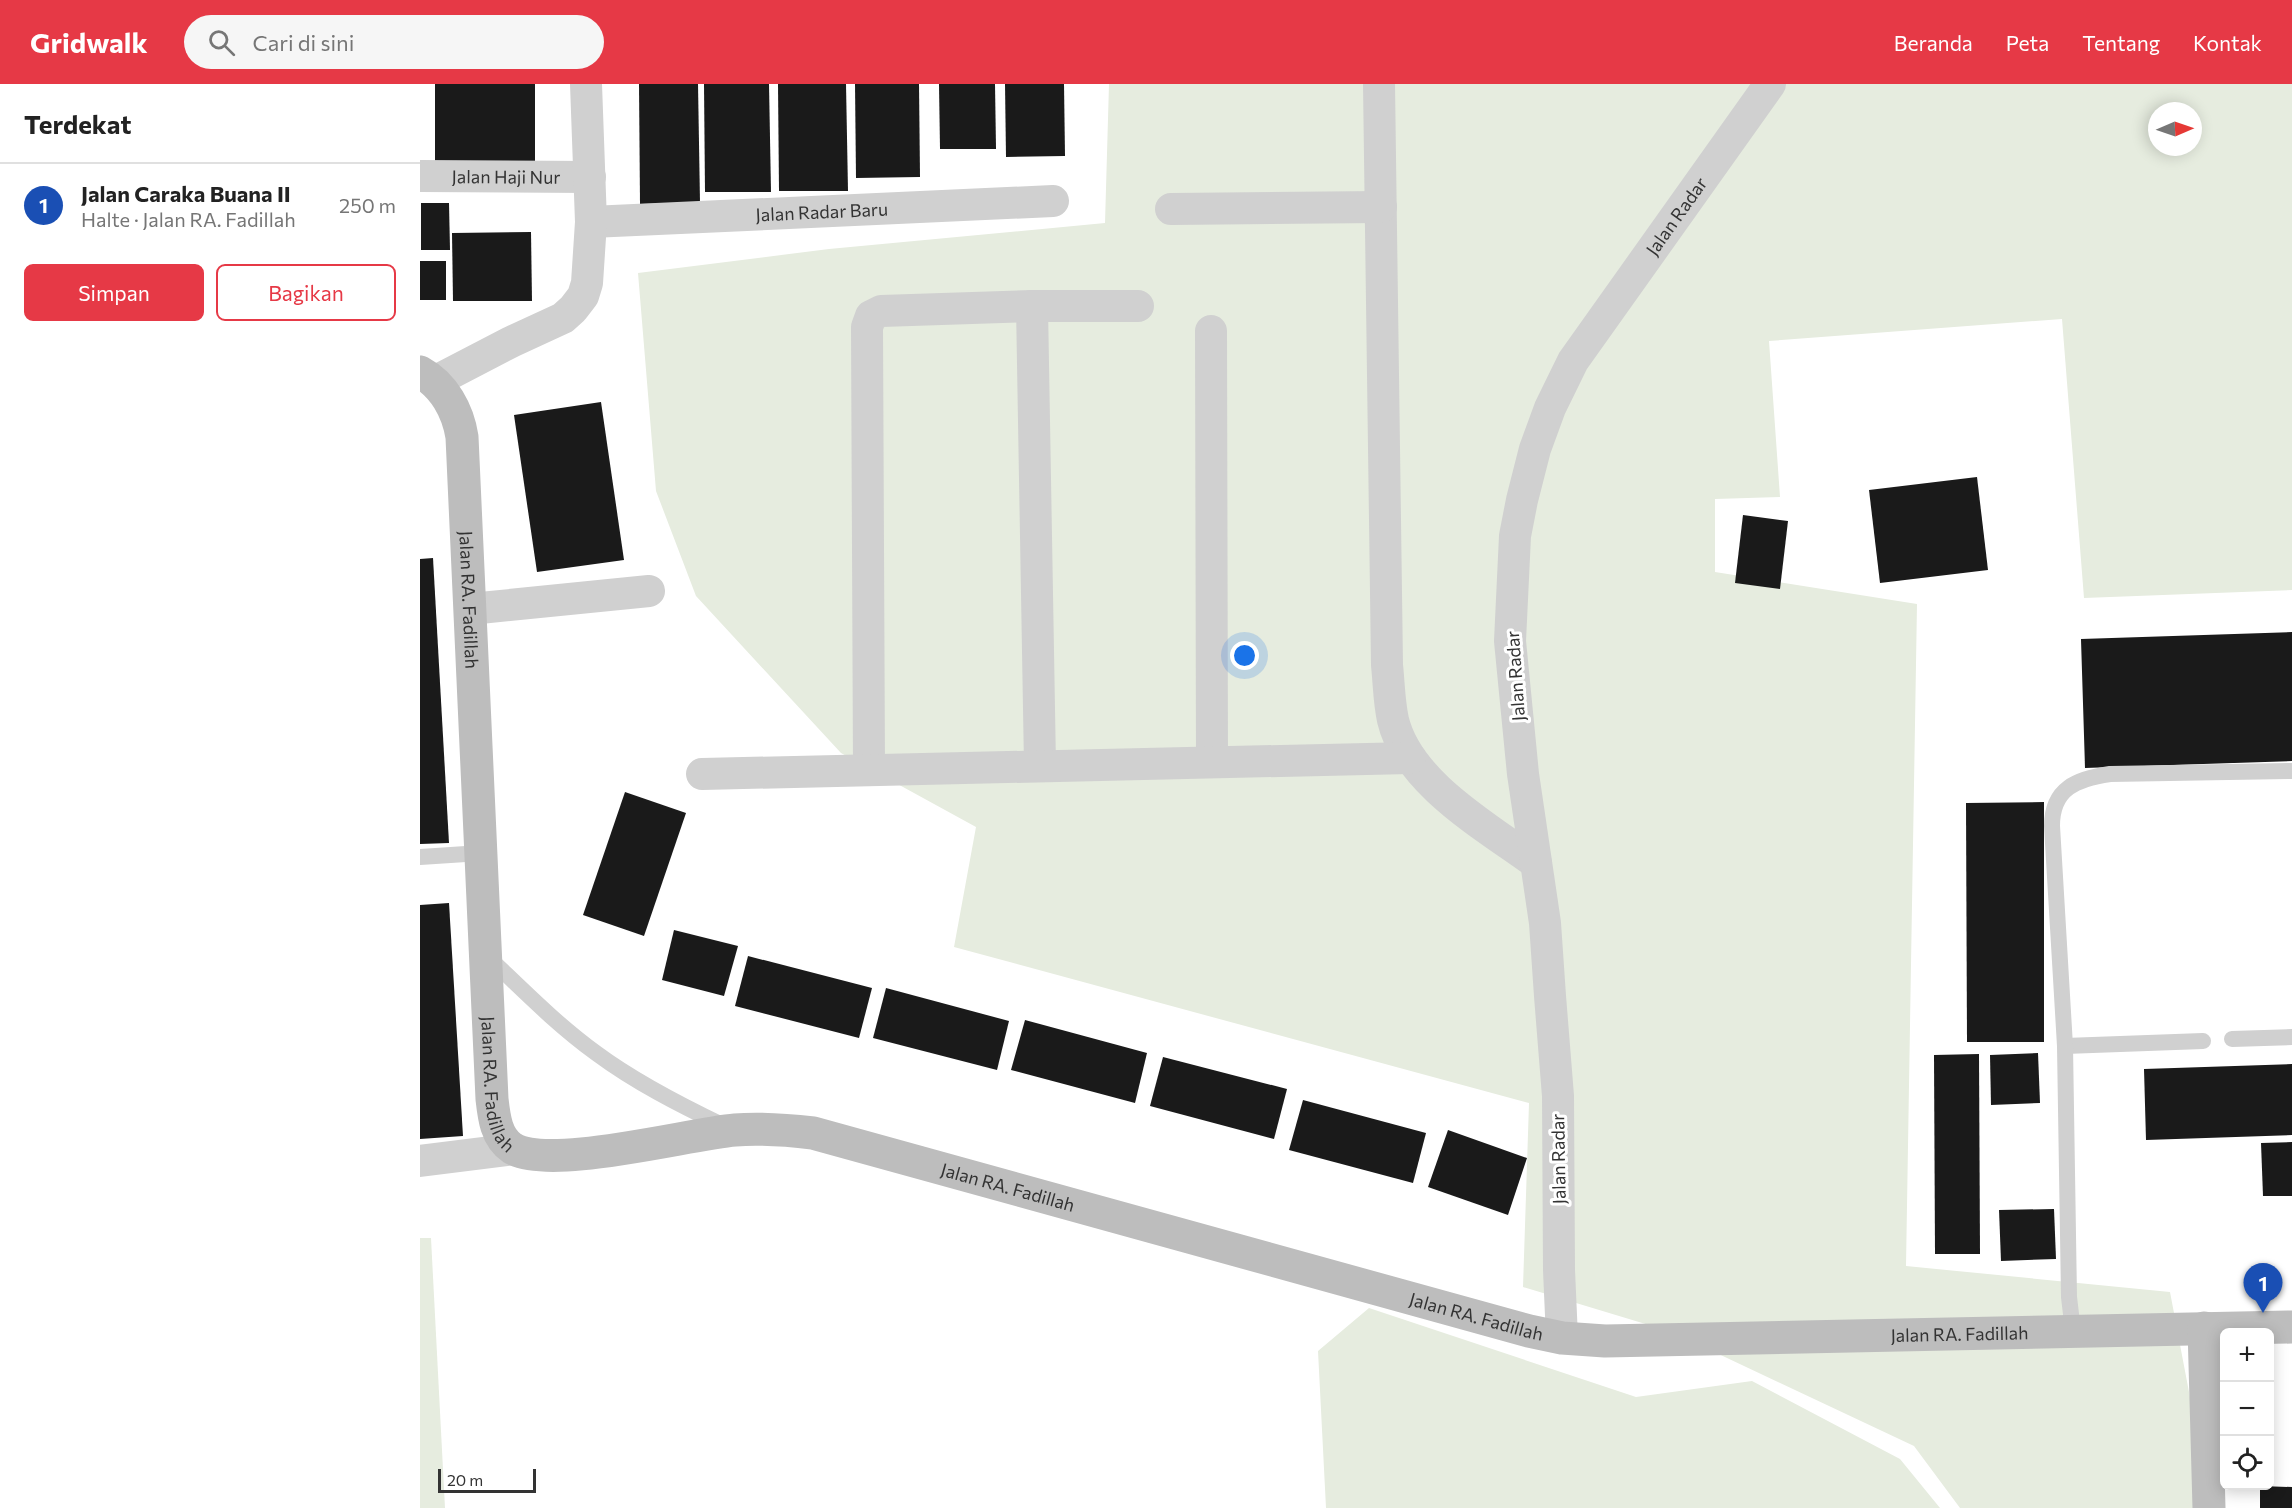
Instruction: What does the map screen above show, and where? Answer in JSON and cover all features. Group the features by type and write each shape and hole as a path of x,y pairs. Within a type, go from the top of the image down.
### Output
{"main road":[{"name":"Jalan RA. Fadillah","path":"427,377 453,407 462,436 494,1114 502,1138 514,1149 540,1156 562,1156 662,1143 732,1130 781,1129 813,1133 1528,1331 1562,1338 1616,1341 2292,1327"},
{"path":"2204,1328 2209,1508"}],"street":[{"path":"427,377 563,318 582,296 587,283 591,222 586,84"},
{"path":"1379,84 1387,666 1394,722 1410,758 1450,800 1536,863"},
{"name":"Jalan Radar","path":"1562,1338 1558,1095 1545,923 1523,774 1510,641 1515,536 1535,449 1550,408 1573,361 1770,84"},
{"name":"Jalan Haji Nur","path":"420,176 590,177"},
{"name":"Jalan Radar Baru","path":"591,222 1053,201"},
{"path":"1172,209 1381,207"},
{"path":"1032,306 1040,766"},
{"path":"869,770 867,327 869,319 881,311 1032,306 1137,306"},
{"path":"1211,331 1212,762"},
{"path":"470,609 649,591"},
{"path":"702,774 1410,758"},
{"path":"420,1161 514,1149"}],"lane":[{"path":"2073,1331 2069,1297 2065,1046 2052,814 2060,795 2071,786 2084,780 2110,774 2292,771"},
{"path":"420,857 481,854"},
{"path":"485,954 546,1012 597,1054 693,1111 732,1130"},
{"path":"2232,1040 2292,1037"},
{"path":"2065,1046 2203,1041"}],"shaded area":[{"path":"1109,84 2292,84 2292,590 2084,598 2062,319 1769,341 1780,497 1715,499 1715,572 1917,604 1906,1266 2170,1292 2211,1508 1960,1508 1914,1446 1672,1332 1523,1287 1529,1103 954,947 976,827 841,753 696,596 656,491 638,273 829,249 1105,223"},
{"path":"420,1238 431,1238 445,1508 420,1508"},
{"path":"1369,1308 1636,1397 1752,1381 1900,1459 1940,1508 1326,1508 1318,1351"}],"building":[{"path":"435,84 535,84 535,170 435,171"},
{"path":"639,84 698,84 700,203 640,204"},
{"path":"704,84 769,84 771,192 705,192"},
{"path":"778,84 846,84 848,191 779,191"},
{"path":"855,84 919,84 920,177 856,178"},
{"path":"939,84 995,84 996,149 940,149"},
{"path":"1005,84 1064,84 1065,156 1006,157"},
{"path":"421,203 449,203 450,250 421,250"},
{"path":"531,232 532,301 453,301 452,233"},
{"path":"420,261 446,261 446,300 420,300"},
{"path":"601,402 624,560 537,572 514,415"},
{"path":"1977,477 1988,570 1880,583 1869,490"},
{"path":"1743,515 1788,521 1780,589 1735,583"},
{"path":"433,558 449,843 420,844 420,559"},
{"path":"2292,632 2292,761 2085,768 2081,639"},
{"path":"625,792 686,813 644,936 583,915"},
{"path":"2044,802 2044,1042 1967,1042 1966,803"},
{"path":"449,903 463,1136 420,1139 420,905"},
{"path":"674,930 738,946 724,996 662,980"},
{"path":"748,956 872,988 859,1038 735,1006"},
{"path":"886,988 1009,1021 997,1070 873,1038"},
{"path":"1025,1020 1147,1053 1135,1103 1011,1070"},
{"path":"2038,1053 2040,1103 1991,1105 1990,1055"},
{"path":"1979,1054 1980,1254 1935,1254 1934,1055"},
{"path":"1163,1057 1287,1089 1274,1139 1150,1106"},
{"path":"2292,1064 2292,1135 2146,1140 2144,1069"},
{"path":"1303,1100 1426,1133 1413,1183 1289,1150"},
{"path":"1448,1130 1527,1158 1508,1215 1428,1187"},
{"path":"2292,1142 2292,1196 2263,1196 2261,1143"},
{"path":"2054,1209 2056,1259 2001,1261 1999,1210"},
{"path":"2274,1486 2292,1487 2292,1508 2260,1508 2260,1490 2274,1490"}],"place":[{"name":"Jalan Caraka Buana II","path":"2263,1313"}]}
